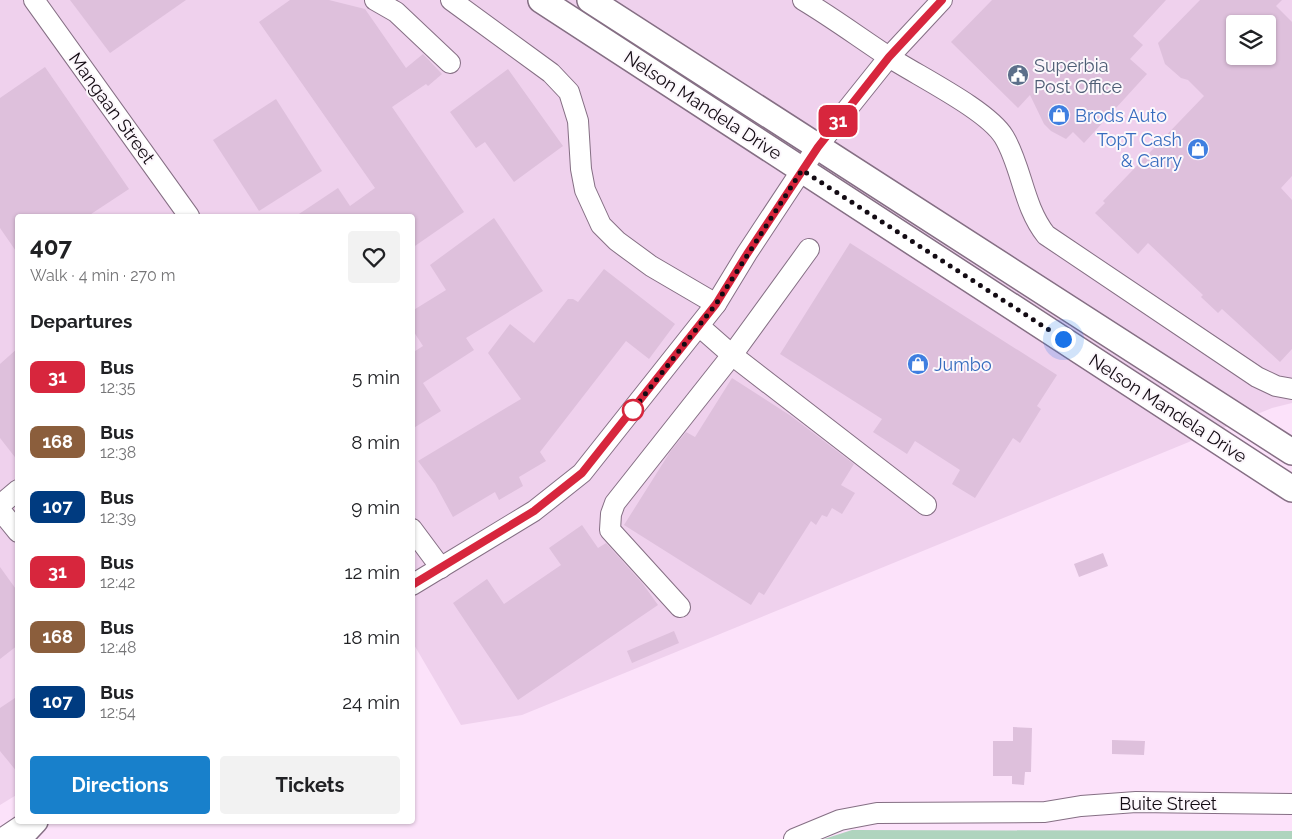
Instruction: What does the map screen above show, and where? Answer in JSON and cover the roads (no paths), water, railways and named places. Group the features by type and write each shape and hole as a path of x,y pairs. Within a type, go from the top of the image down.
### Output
{"main road":[{"name":"Nelson Mandela Drive","path":"541,0 1292,489"},
{"name":"Nelson Mandela Drive","path":"590,0 1292,452"},
{"path":"18,839 32,824"}],"street":[{"name":"Mangaan Street","path":"34,0 188,214"},
{"path":"375,0 396,12 450,63"},
{"path":"451,0 551,73 568,92 578,121 581,169 585,190 601,224 617,241 651,266 716,304"},
{"path":"803,0 832,17 889,57 986,117 995,125 1004,137 1034,216 1046,235 1257,377 1276,386 1292,389"},
{"path":"415,583 534,511 582,473 716,304 818,147 889,57 942,0"},
{"path":"680,607 610,530 611,514 615,503 732,355 809,249"},
{"path":"699,326 732,355 926,505"},
{"path":"0,505 15,492"},
{"path":"0,510 15,528"},
{"path":"415,533 441,568"},
{"name":"Buite Street","path":"794,839 840,820 877,813 1045,812 1080,806 1136,802 1292,804"},
{"path":"1,839 24,824"}],"place":[{"name":"Superbia Post Office","path":"1018,75"},
{"name":"Brods Auto","path":"1059,115"},
{"name":"TopT Cash & Carry","path":"1198,149"},
{"name":"Jumbo","path":"918,364"}]}
